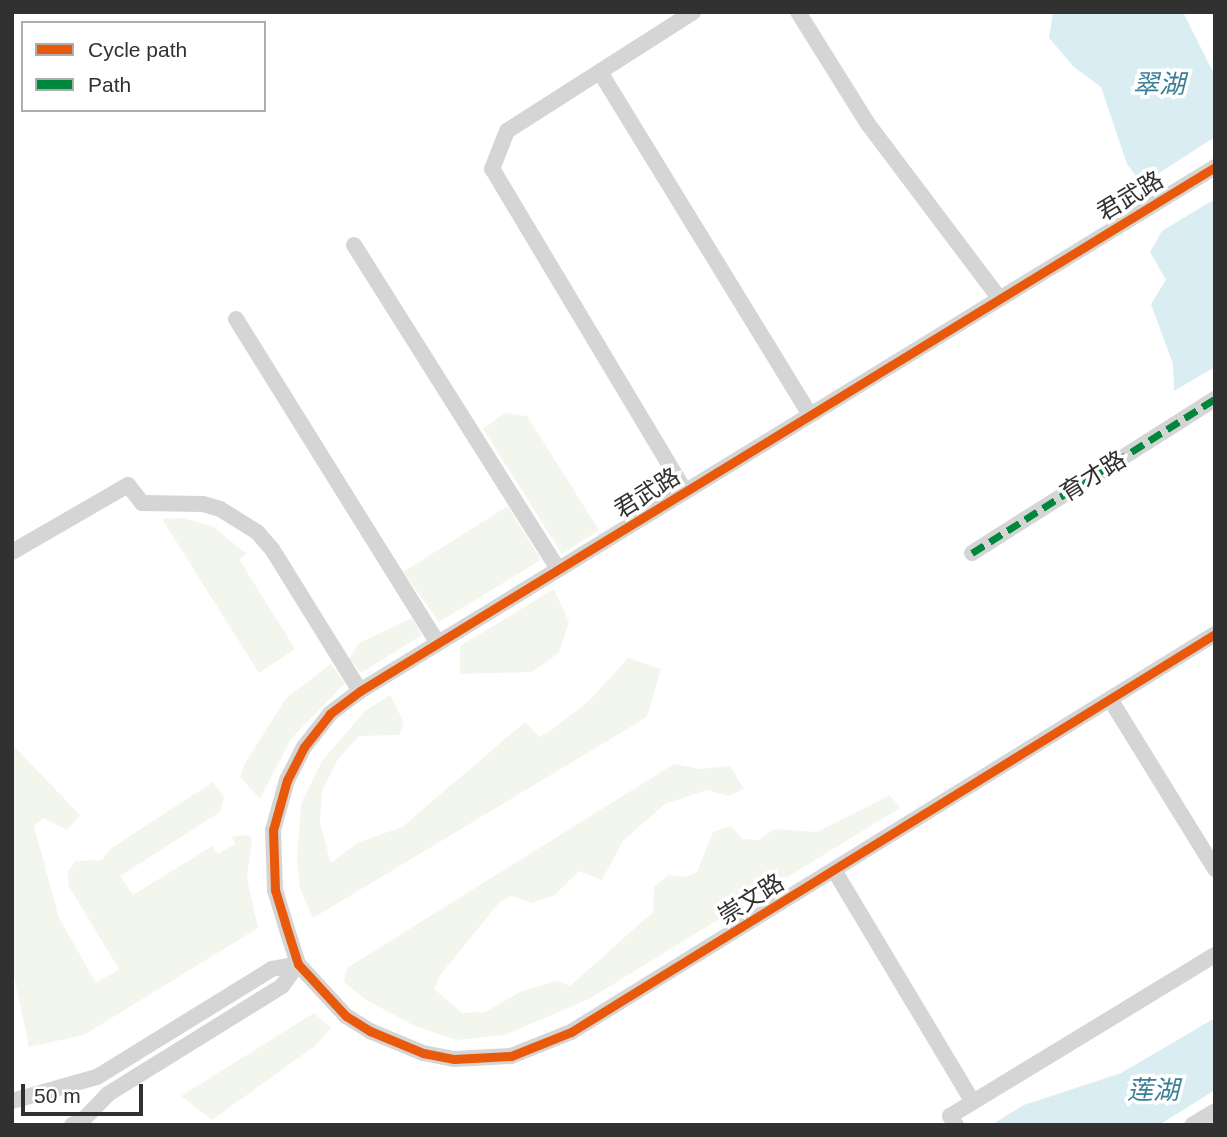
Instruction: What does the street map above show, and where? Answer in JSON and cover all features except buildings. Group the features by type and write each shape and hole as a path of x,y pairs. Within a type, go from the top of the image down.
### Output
{"street":[{"path":"685,491 492,169 507,131 693,12"},
{"path":"798,12 868,124 1000,299"},
{"path":"600,72 810,415"},
{"name":"君武路","path":"298,964 275,890 272,830 287,779 304,747 330,714 360,691 1215,167"},
{"path":"354,246 558,569"},
{"path":"236,319 438,643"},
{"name":"育才路","path":"972,553 1215,399"},
{"path":"12,552 128,485 142,503 203,504 220,509 257,532 272,549 360,691"},
{"name":"崇文路","path":"298,964 346,1016 397,1044 454,1059 512,1056 572,1032 1215,635"},
{"path":"1110,699 1215,869"},
{"path":"834,870 973,1102"},
{"path":"956,1125 950,1116 1215,955"},
{"path":"12,1101 97,1077 272,969 298,964"},
{"path":"72,1125 83,1120 108,1094 282,986 298,964"},
{"path":"1192,1125 1215,1111"}],"shaded area":[{"path":"505,413 527,416 599,530 562,554 483,429"},
{"path":"508,506 541,560 439,622 403,572"},
{"path":"182,518 212,526 247,554 239,559 295,649 259,673 162,519"},
{"path":"554,589 569,622 559,653 532,672 460,674 460,646"},
{"path":"412,618 422,635 361,673 349,659 359,643"},
{"path":"628,658 661,669 647,717 313,918 300,889 297,858 301,804 322,761 365,711 390,695 404,723 399,735 359,736 338,759 322,791 320,823 331,863 359,842 402,827 525,722 540,737 554,728 590,700"},
{"path":"331,664 345,683 291,739 260,799 240,777 244,765 286,698"},
{"path":"12,744 80,815 67,830 43,818 34,826 59,918 96,983 119,969 68,885 68,871 76,861 102,860 110,849 213,782 224,797 220,812 120,876 133,895 212,846 218,854 235,844 232,837 248,835 252,838 247,878 258,928 84,1035 29,1047 12,967"},
{"path":"674,764 701,769 730,766 744,789 729,796 707,790 665,804 623,841 602,880 579,871 555,895 532,903 511,896 499,903 440,975 434,989 462,1013 485,1012 522,991 557,981 570,986 653,912 654,887 669,875 686,877 697,872 713,832 731,826 743,839 759,840 774,829 817,832 890,795 900,808 589,999 505,1035 456,1040 413,1025 366,1000 344,982 347,968"},
{"path":"314,1013 331,1028 315,1046 212,1120 181,1096"}],"water":[{"name":"翠湖","path":"1053,12 1183,12 1215,76 1215,137 1142,184 1127,164 1101,87 1074,67 1049,38"},
{"path":"1215,199 1215,367 1174,391 1173,364 1151,304 1166,280 1150,252 1162,231"},
{"name":"莲湖","path":"1215,1018 1215,1090 1159,1125 991,1125 1024,1105 1121,1073"}],"marked path":[{"path":"972,553 1215,399"}],"cycle path":[{"path":"1215,167 360,691 330,714 304,747 287,780 273,830 275,890 298,964 346,1016 370,1031 423,1053 454,1059 511,1056 571,1032 1215,634"}]}
